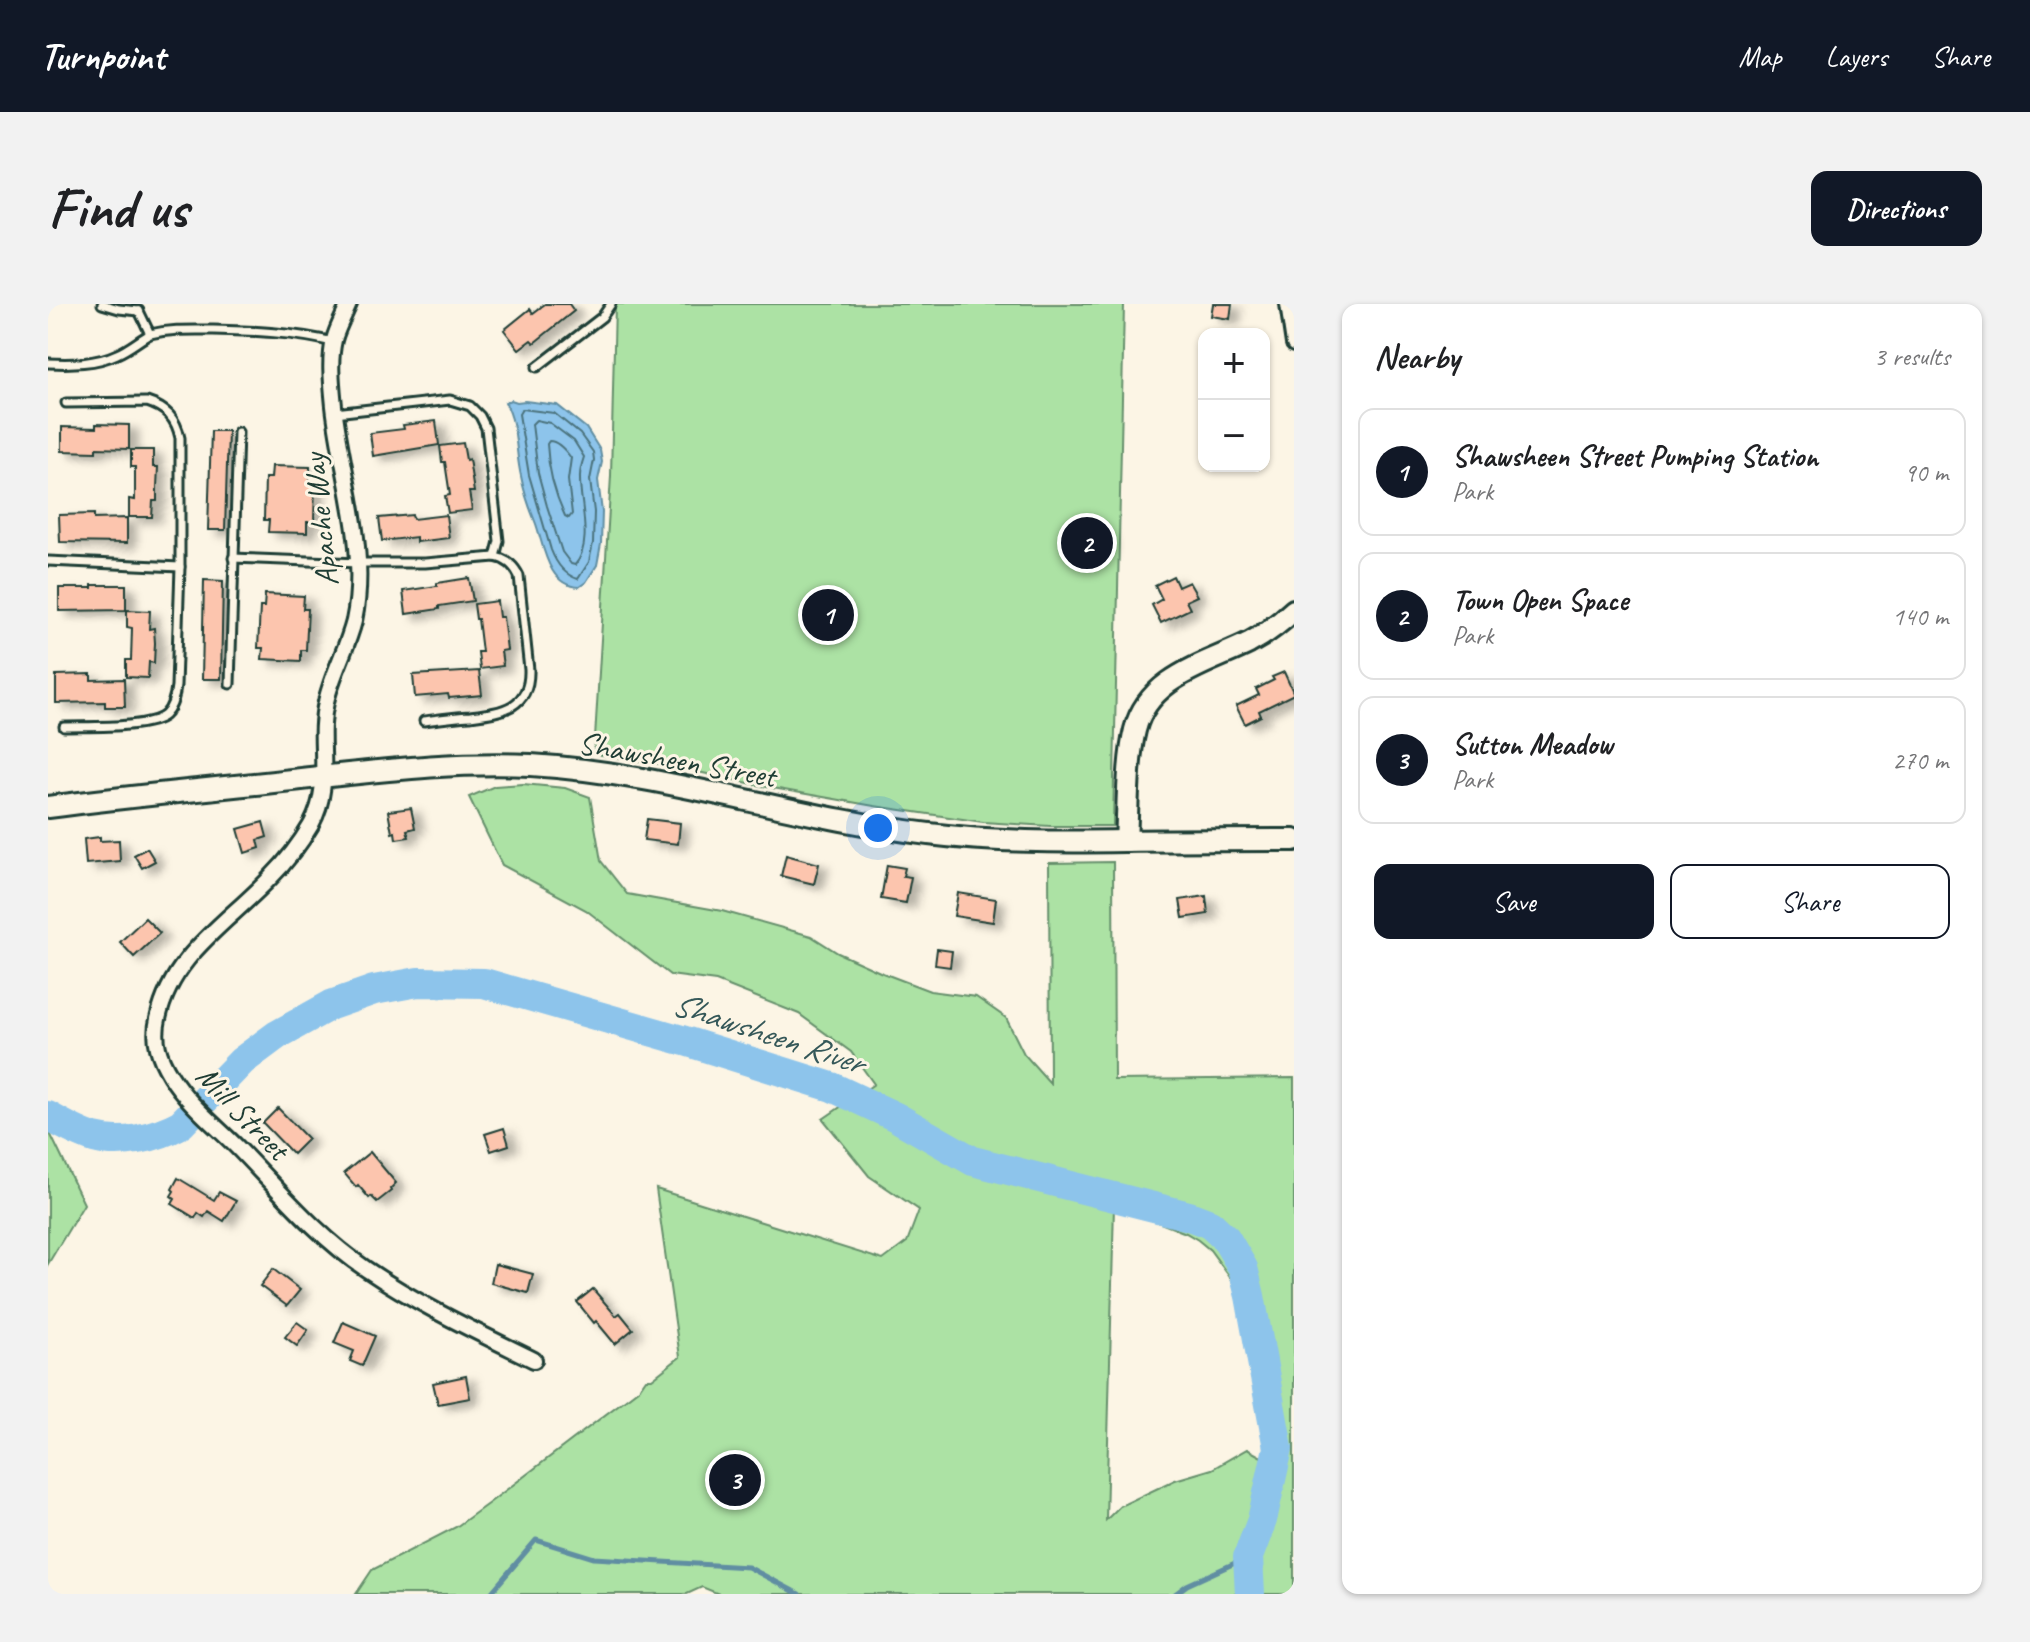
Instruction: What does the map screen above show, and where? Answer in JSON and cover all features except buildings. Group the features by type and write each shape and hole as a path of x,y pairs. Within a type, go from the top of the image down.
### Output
{"main road":[{"path":"1126,841 1134,731 1150,700 1171,680 1265,634 1294,610"},
{"name":"Shawsheen Street","path":"48,807 325,777 507,764 613,774 930,835 1052,842 1294,840"}],"street":[{"name":"Apache Way","path":"325,777 326,701 352,628 357,604 359,563 335,413 332,369 333,343 349,304"},
{"path":"1288,304 1294,344"},
{"name":"Mill Street","path":"325,777 312,822 286,861 203,940 177,972 165,996 157,1024 157,1045 164,1065 186,1096 208,1119 305,1217 356,1262 432,1308 534,1360"}],"lane":[{"path":"102,304 119,309 141,307 150,334"},
{"path":"537,367 602,317 611,304"},
{"path":"48,363 108,358 150,334 177,330 301,336 333,343"},
{"path":"335,413 450,400 464,403 475,411 484,422 488,435 499,541 495,557"},
{"path":"64,727 149,723 168,711 176,686 180,567 180,438 170,415 147,402 66,403"},
{"path":"230,684 238,432"},
{"path":"233,558 425,563 495,557 506,561 519,576 529,670 526,690 519,702 501,712 424,721"},
{"path":"48,561 180,567"}],"green space":[{"path":"615,304 1124,304 1113,826 983,822 874,806 594,754 611,476"},
{"path":"523,784 565,788 590,797 601,861 627,894 722,911 811,936 838,953 930,991 976,997 1006,1018 1024,1054 1050,1083 1049,863 1113,862 1114,1080 1294,1078 1294,1594 719,1594 702,1587 687,1594 356,1594 372,1570 456,1527 639,1389 646,1379 652,1379 680,1357 656,1189 883,1260 907,1242 919,1210 869,1176 823,1119 874,1084 851,1052 799,1014 716,981 670,975 586,910 502,865 469,797 495,786","holes":["1114,1205 1186,1233 1210,1250 1253,1316 1255,1341 1280,1427 1281,1446 1276,1465 1247,1449 1212,1469 1175,1480 1120,1506 1106,1520"]},
{"path":"48,1129 84,1204 48,1264"}],"water":[{"path":"505,402 557,405 586,428 600,450 601,544 597,565 579,587 560,580 545,554 522,482 514,429"}],"waterway":[{"name":"Shawsheen River","path":"48,1116 82,1134 105,1140 128,1141 161,1133 181,1124 242,1061 277,1035 331,1005 374,990 418,982 484,983 832,1087 896,1117 973,1161 1210,1224 1226,1239 1243,1268 1278,1448 1262,1520 1248,1557 1250,1594"},
{"path":"490,1594 536,1540 594,1558 748,1567 799,1594"},
{"path":"1175,1594 1187,1585 1248,1557"}],"place":[{"name":"Town Open Space","path":"1087,543"},
{"name":"Shawsheen Street Pumping Station","path":"828,615"},
{"name":"Sutton Meadow","path":"735,1480"}]}
